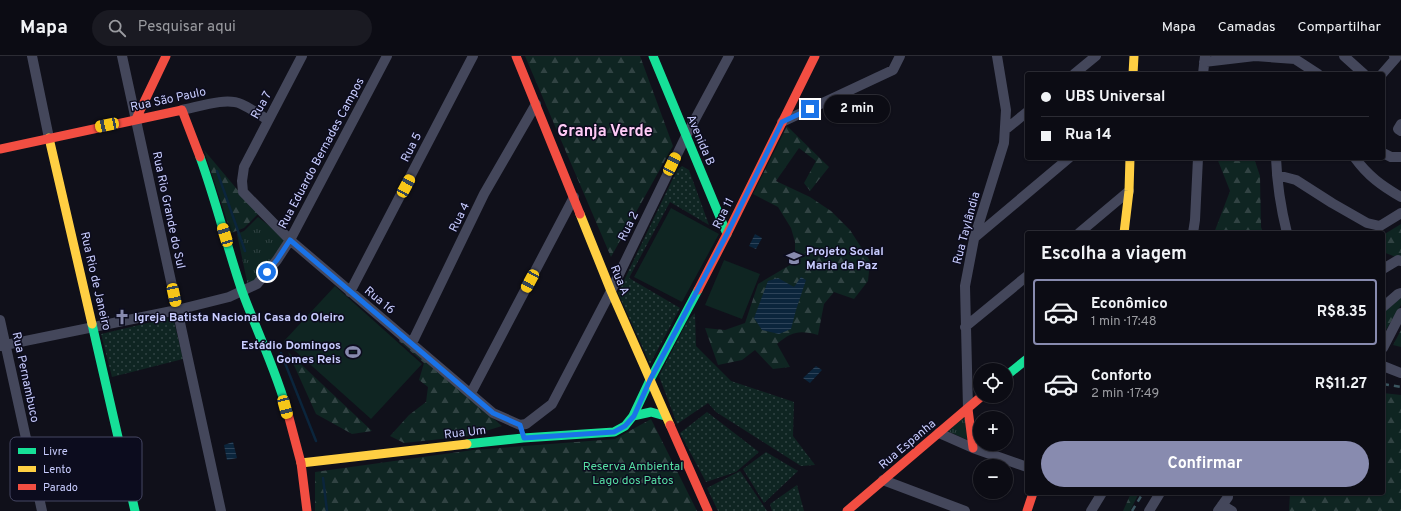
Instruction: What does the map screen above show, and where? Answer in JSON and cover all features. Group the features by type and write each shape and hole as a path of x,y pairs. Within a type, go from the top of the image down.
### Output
{"street":[{"name":"Rua Rio de Janeiro","path":"32,56 49,138 118,437"},
{"name":"Rua Rio Grande do Sul","path":"122,56 221,511"},
{"path":"136,119 166,56"},
{"name":"Rua 7","path":"244,168 302,56"},
{"name":"Rua Eduardo Bernades Campos","path":"3,346 93,326 178,310 228,297 257,284 277,260 290,240 387,56"},
{"name":"Rua 5","path":"350,292 473,56"},
{"name":"Rua A","path":"516,56 611,291 708,511"},
{"name":"Avenida B","path":"653,56 727,234"},
{"name":"Rua 2","path":"520,425 526,424 552,404 611,291 686,136 729,56"},
{"name":"Rua 11","path":"650,380 727,234 815,56"},
{"path":"782,122 893,70 900,56"},
{"path":"1076,72 1096,56"},
{"path":"1133,72 1134,56"},
{"path":"1202,72 1204,59 1255,56 1297,58 1315,72"},
{"path":"1344,56 1362,72"},
{"path":"1384,72 1396,58 1394,56"},
{"name":"Rua Taylândia","path":"968,408 965,286 974,239 1004,144 1006,130 1006,110 996,57"},
{"name":"Rua São Paulo","path":"0,149 136,119 230,101 240,103 268,120"},
{"name":"Rua 4","path":"412,344 484,194 536,104"},
{"path":"182,110 208,179 242,291 282,392 301,463 307,511"},
{"path":"1006,130 1025,114"},
{"path":"1401,124 1398,129 1401,131"},
{"path":"1385,155 1391,157 1401,157"},
{"path":"974,239 1067,160"},
{"path":"1124,231 1129,191 1130,160"},
{"path":"1193,231 1198,160"},
{"path":"1276,160 1277,175 1286,231"},
{"path":"1356,160 1380,184 1401,197"},
{"name":"Rua 16","path":"244,168 242,181 243,192 290,240 493,413 520,425"},
{"path":"1277,175 1296,180 1367,223 1380,226 1401,213"},
{"path":"1081,231 1129,191"},
{"path":"471,393 574,197"},
{"path":"1385,268 1398,260 1401,260"},
{"path":"965,327 1025,278"},
{"path":"1385,305 1401,293"},
{"path":"1385,344 1401,313"},
{"name":"Rua Pernambuco","path":"0,320 3,346 25,437"},
{"path":"1013,370 1025,361"},
{"path":"1385,367 1401,373"},
{"name":"Rua Um","path":"301,463 524,438 614,432 625,426 634,416 650,380"},
{"name":"Rua Espanha","path":"847,511 974,403"},
{"path":"968,408 973,448"},
{"path":"634,416 651,412 666,416"},
{"path":"520,425 524,438"},
{"path":"939,433 973,448"},
{"path":"982,451 1025,466"},
{"path":"884,480 965,511"},
{"path":"1028,511 1032,495"},
{"path":"1091,511 1101,495"},
{"path":"1149,511 1159,495"},
{"path":"1227,495 1220,508 1232,511"},
{"name":"Rua Pernambuco","path":"40,501 42,511"},
{"name":"Rua Rio de Janeiro","path":"133,501 135,511"}],"green space":[{"path":"525,56 640,56 673,146 611,257"},
{"path":"787,126 829,167 810,191 804,183 816,161 799,148 776,181 810,197 831,211 850,230 870,261 868,281 854,299 834,292 824,304 818,335 806,332 796,333 787,336 777,344 790,367 773,369 755,350 742,360 718,365 705,328 725,330 745,323 758,284 795,262 795,242 791,228 778,207 753,194"},
{"path":"204,150 258,214 244,228 231,233"},
{"path":"1218,160 1255,160 1260,176 1262,231 1215,231 1230,191"},
{"path":"682,166 689,170 709,225 670,202 629,278 680,308 650,364 618,293 677,170"},
{"path":"671,208 719,234 682,302 634,277"},
{"path":"258,217 287,240 261,280 248,286 237,234 244,231"},
{"path":"1401,224 1401,259 1385,253 1385,234"},
{"path":"724,260 760,274 742,319 705,305"},
{"name":"Estádio Domingos Gomes Reis","path":"335,286 422,364 371,419 284,341"},
{"path":"1401,298 1401,305 1385,332 1385,311"},
{"path":"695,313 696,346 731,381 794,402 793,436 815,465 801,466 716,412 708,403 677,424 659,376 688,320"},
{"path":"173,317 183,359 112,377 101,334"},
{"path":"1401,330 1401,347 1393,345"},
{"path":"401,338 502,426 469,436 404,443 390,436 409,415 426,402 428,387 419,380 424,363 399,341"},
{"path":"288,352 372,431 352,434 316,414"},
{"path":"1385,393 1401,395 1401,511 1289,511 1290,495 1385,495"},
{"path":"707,412 759,452 736,472 706,482 680,433"},
{"path":"965,415 968,440 947,431"},
{"name":"Reserva Ambiental Lago dos Patos","path":"651,419 697,511 315,511 315,472 473,450 615,439"},
{"path":"766,452 798,471 764,503 743,469"},
{"path":"740,471 767,511 718,511 707,488"},
{"path":"797,485 804,511 772,511 770,504"},
{"path":"1130,495 1138,495 1130,511 1123,511"}],"water":[{"path":"755,234 762,238 756,249 749,246"},
{"path":"801,277 806,280 791,329 779,334 762,330 754,318 768,281 778,278 794,287"},
{"path":"816,366 822,370 810,383 803,378"},
{"path":"233,442 237,458 227,460 224,445"}],"waterway":[{"path":"217,171 245,251"},
{"path":"281,353 316,441"},
{"path":"323,478 327,511"}],"railway":[{"path":"1385,384 1401,387"},
{"path":"1132,511 1142,495"}],"traffic: fast":[{"path":"653,56 727,234"},
{"path":"200,157 242,291 273,367 288,414"},
{"path":"467,444 523,438 614,432 625,426 633,416 650,380 698,290"},
{"path":"92,324 118,437"},
{"path":"1013,370 1025,361"},
{"path":"633,416 651,412 665,416"},
{"path":"133,501 135,511"}],"traffic: slow":[{"path":"1133,72 1134,56"},
{"path":"49,138 92,324"},
{"path":"1124,231 1129,191 1130,160"},
{"path":"580,214 611,291 670,425"},
{"path":"301,463 467,444"}],"traffic: jam":[{"path":"136,119 166,56"},
{"path":"516,56 580,214"},
{"path":"698,290 815,56"},
{"path":"0,149 182,110 200,157"},
{"path":"847,511 974,403"},
{"path":"968,409 973,448"},
{"path":"288,414 301,463 307,511"},
{"path":"670,425 708,511"},
{"path":"1027,511 1032,495"}],"place":[{"name":"Projeto Social Maria da Paz","path":"794,258"},
{"name":"Igreja Batista Nacional Casa do Oleiro","path":"122,317"},
{"name":"Estádio Domingos Gomes Reis","path":"353,352"}],"district":[{"name":"Granja Verde","path":"605,130"}],"route":[{"path":"267,272 290,240 493,413 520,425 524,438 614,432 625,426 634,416 650,380 727,234 782,122 810,109"}]}
